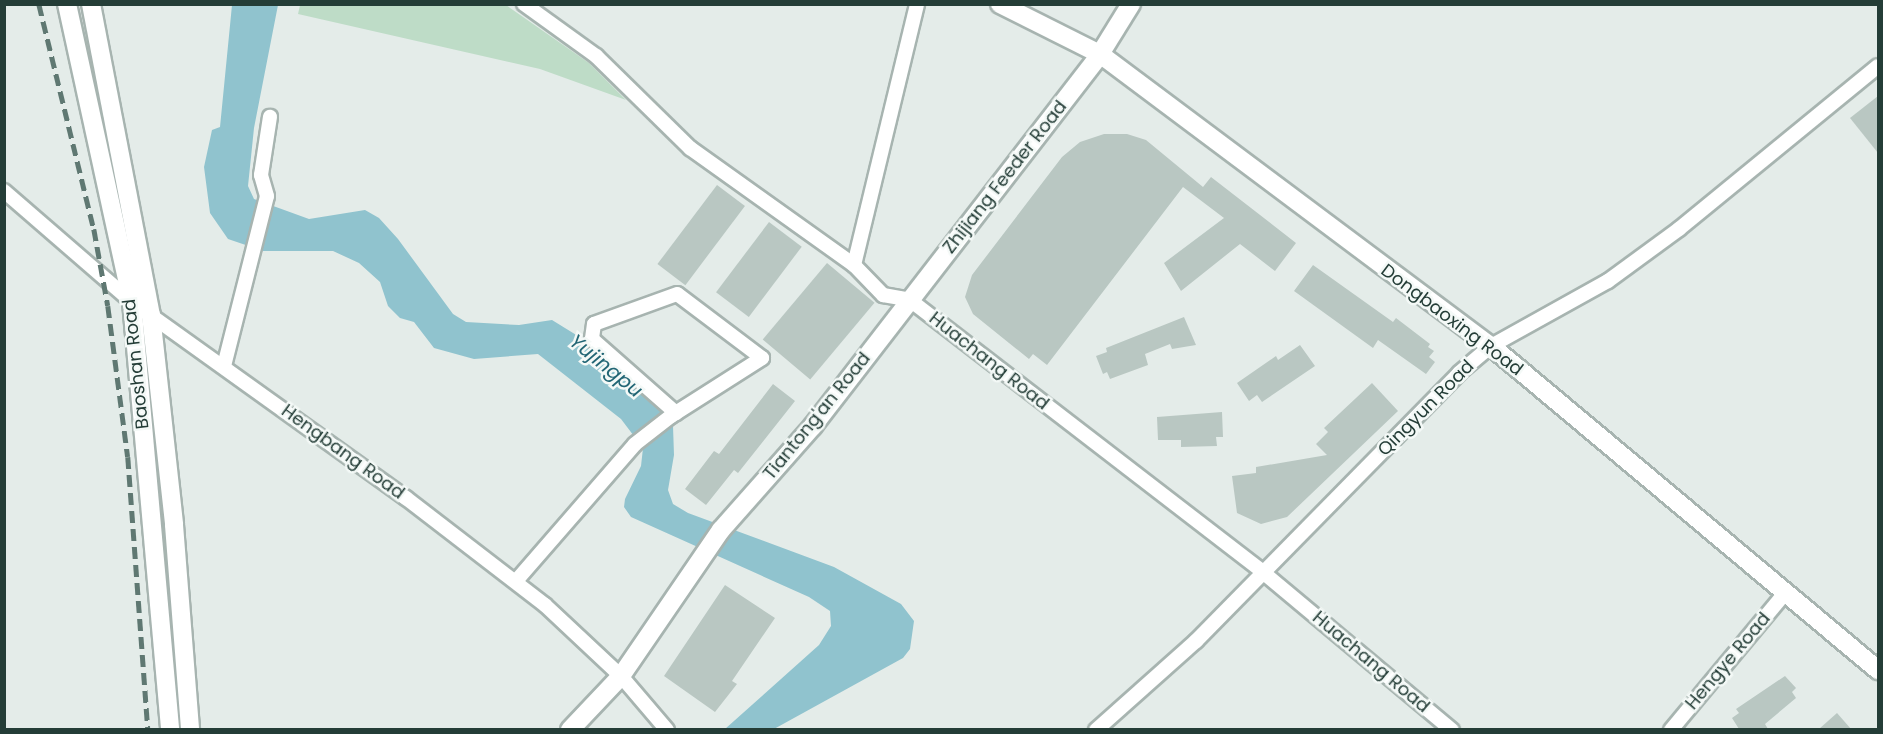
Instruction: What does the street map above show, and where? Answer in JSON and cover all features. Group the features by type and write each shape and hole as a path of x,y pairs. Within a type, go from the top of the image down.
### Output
{"street":[{"name":"Baoshan Road","path":"67,4 132,302 170,729"},
{"name":"Baoshan Road","path":"91,4 151,315 174,525 190,729"},
{"name":"Huachang Road","path":"524,4 596,56 690,148 854,265 883,296 910,300 1264,573 1452,729"},
{"path":"854,265 917,4"},
{"name":"Dongbaoxing Road","path":"1000,4 1100,54 1491,346 1878,670"},
{"name":"Zhijiang Feeder Road","path":"910,300 1100,54 1131,4"},
{"name":"Qingyun Road","path":"1096,729 1196,641 1459,372 1491,346 1608,281 1679,229 1878,66"},
{"path":"224,366 249,258 267,196 261,174 270,117"},
{"name":"Hengbang Road","path":"4,191 132,302 224,366 516,581 621,676 667,729"},
{"path":"516,581 635,444 673,415 762,358 677,294 594,324 592,339 673,415"},
{"name":"Tiantong'an Road","path":"621,676 721,530 813,426 910,300"},
{"name":"Hengye Road","path":"1671,729 1786,592"},
{"path":"570,729 621,676"}],"green space":[{"path":"300,5 506,5 589,63 626,100 540,69 298,14"}],"water":[{"name":"Yujingpu","path":"232,5 278,5 254,128 248,186 254,199 309,219 365,210 379,218 398,239 453,314 466,322 519,325 552,320 586,341 661,407 673,426 674,455 668,490 673,504 688,513 834,567 901,604 914,621 910,649 903,658 774,729 725,729 819,645 831,626 830,611 809,597 631,517 624,507 625,499 641,466 643,448 621,419 538,354 474,359 434,348 414,322 400,318 388,306 380,282 359,263 333,251 263,251 228,239 210,213 204,167 212,130 220,127"}],"building":[{"path":"1878,96 1878,153 1850,118"},
{"path":"1104,134 1127,134 1146,140 1203,187 1211,177 1296,243 1275,271 1240,244 1181,291 1164,263 1224,218 1183,187 1047,365 1033,354 1029,359 973,314 965,297 972,275 1062,157 1080,142"},
{"path":"717,185 745,206 685,285 657,264"},
{"path":"769,222 802,247 749,317 716,292"},
{"path":"827,263 874,303 810,379 763,340"},
{"path":"1313,265 1393,322 1396,318 1430,344 1428,347 1434,351 1429,357 1435,362 1426,374 1378,340 1373,348 1294,291"},
{"path":"1184,317 1196,345 1172,349 1170,344 1145,354 1148,365 1110,379 1107,372 1103,374 1096,356 1107,352 1106,348"},
{"path":"1300,345 1315,366 1262,402 1257,395 1249,401 1237,383 1276,356 1278,360"},
{"path":"1372,383 1398,411 1287,517 1261,524 1237,513 1232,476 1256,473 1256,467 1327,455 1316,444 1328,432 1324,428"},
{"path":"773,384 795,401 738,473 734,470 706,505 685,489 714,451 719,454"},
{"path":"1222,412 1223,437 1216,437 1217,446 1181,447 1181,440 1158,440 1157,417"},
{"path":"725,585 775,618 732,681 737,684 715,712 664,676"},
{"path":"1785,676 1796,688 1792,692 1796,698 1765,724 1768,729 1739,729 1732,718 1739,713 1736,709"},
{"path":"1837,713 1851,729 1819,729"}],"railway":[{"path":"39,4 94,229 108,306 128,457 148,730"}]}
